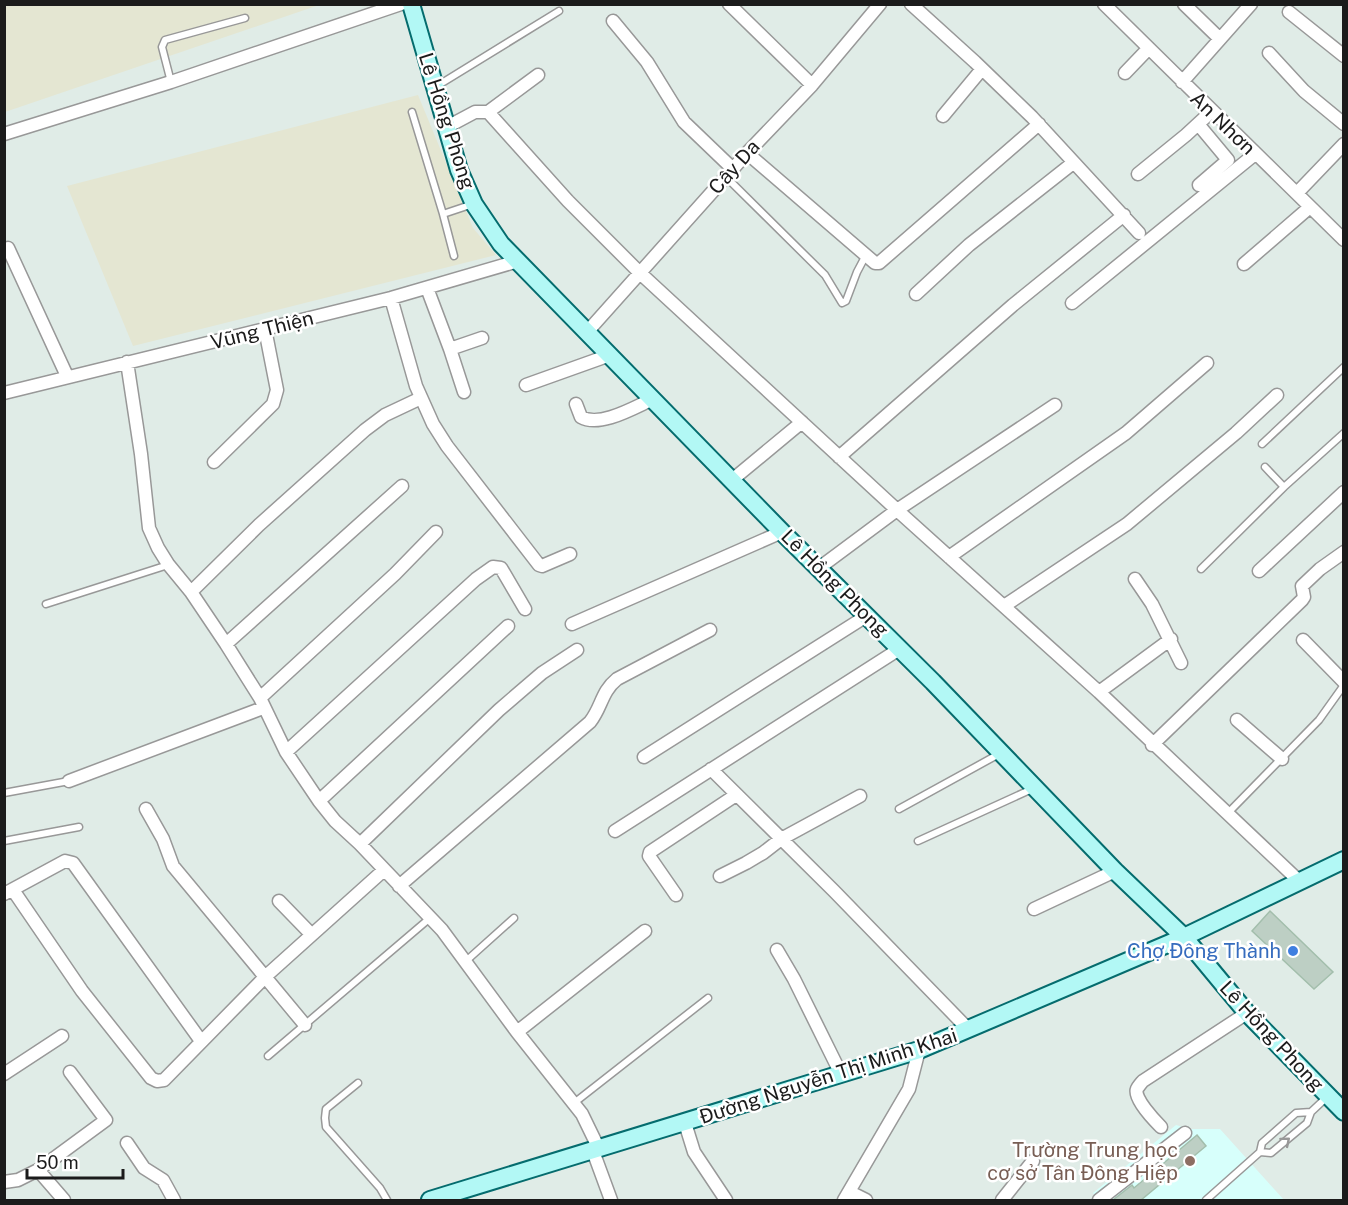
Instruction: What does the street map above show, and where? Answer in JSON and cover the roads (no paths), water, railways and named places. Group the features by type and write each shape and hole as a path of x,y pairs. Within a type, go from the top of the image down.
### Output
{"main road":[{"name":"Lê Hồng Phong","path":"411,4 459,170 474,204 501,244 782,532 901,648 1115,871 1184,937 1247,1013 1344,1112"},
{"name":"Đường Nguyễn Thị Minh Khai","path":"430,1200 919,1050 1184,937 1298,880 1344,860"}],"street":[{"path":"4,134 171,82 401,4"},
{"path":"729,4 813,85"},
{"name":"Cây Da","path":"588,331 747,153 813,85 880,4"},
{"path":"911,4 1039,124 1139,233"},
{"name":"An Nhơn","path":"1104,4 1344,240"},
{"path":"1184,4 1220,39"},
{"path":"1182,82 1251,4"},
{"path":"1289,12 1344,56"},
{"path":"613,21 647,62 684,122 729,173"},
{"path":"1125,73 1148,49"},
{"path":"1269,52 1304,91 1344,124"},
{"path":"943,116 982,69"},
{"path":"445,128 475,112 488,112 538,75"},
{"path":"1138,174 1212,111"},
{"path":"488,112 568,201 640,273 1099,692 1152,745 1298,880"},
{"path":"747,153 875,263 884,260 1039,124"},
{"path":"1198,124 1228,160 1199,185"},
{"path":"1297,193 1344,144"},
{"path":"1072,303 1255,154"},
{"path":"916,294 969,245 1073,163"},
{"path":"1244,264 1310,207"},
{"path":"839,457 1013,305 1124,215"},
{"path":"8,248 67,376"},
{"name":"Vũng Thiện","path":"4,393 391,298 518,261"},
{"path":"427,288 464,392"},
{"path":"391,298 421,398 433,424 447,446 539,565 547,565 570,554"},
{"path":"214,462 273,404 277,390 266,329"},
{"path":"450,349 482,338"},
{"path":"526,385 610,355"},
{"path":"127,363 141,454 148,528 168,564 191,592 226,644 261,703 286,752 319,801 335,821 360,844 441,930 582,1114 611,1200"},
{"path":"949,557 1126,433 1207,363"},
{"path":"1005,606 1127,524 1236,433 1276,395"},
{"path":"191,592 259,525 365,430 385,415 421,398"},
{"path":"576,404 581,417 592,421 618,415 654,399"},
{"path":"819,568 897,510 1054,405"},
{"path":"732,480 802,422"},
{"path":"226,644 402,486"},
{"path":"1259,571 1344,492"},
{"path":"69,780 261,703 436,532"},
{"path":"572,624 782,532"},
{"path":"1152,745 1302,600 1304,597 1302,586 1307,579 1344,552"},
{"path":"286,752 493,567 501,568 525,609"},
{"path":"1135,579 1152,604 1181,663"},
{"path":"644,757 868,615"},
{"path":"319,801 507,626"},
{"path":"399,886 590,722 598,713 607,687 617,679 710,630"},
{"path":"1099,692 1171,639"},
{"path":"1303,640 1344,684"},
{"path":"615,831 901,648"},
{"path":"360,844 499,710 542,673 578,650"},
{"path":"1237,720 1282,759"},
{"path":"711,769 969,1030"},
{"path":"676,895 652,863 650,852 736,795"},
{"path":"720,876 763,853 781,839 860,796"},
{"path":"146,809 163,839 172,866 305,1025"},
{"path":"201,1041 73,863 65,861 9,892 82,991 151,1078 164,1080 266,976 384,870"},
{"path":"1034,909 1115,871"},
{"path":"279,901 311,934"},
{"path":"518,1032 645,931"},
{"path":"777,950 794,979 841,1074"},
{"path":"1161,1127 1147,1112 1136,1094 1137,1088 1247,1013"},
{"path":"4,1074 62,1036"},
{"path":"866,1200 847,1196 909,1089 919,1050"},
{"path":"4,1182 18,1180 38,1170 106,1120 70,1072"},
{"path":"685,1123 694,1152 726,1200"},
{"path":"1103,1199 1185,1133"},
{"path":"127,1143 144,1168 163,1180 174,1200"},
{"path":"1002,1200 1033,1161"},
{"path":"38,1170 64,1200"}],"lane":[{"path":"434,88 559,11"},
{"path":"171,82 162,47 165,40 245,18"},
{"path":"412,112 454,256"},
{"path":"729,173 825,275 842,303 846,301 866,255"},
{"path":"443,214 474,204"},
{"path":"1262,444 1344,367"},
{"path":"1201,569 1284,487 1344,434"},
{"path":"1265,466 1284,487"},
{"path":"46,604 168,564"},
{"path":"1227,814 1319,720 1344,684"},
{"path":"899,809 1002,752"},
{"path":"4,794 69,780"},
{"path":"918,842 1035,787"},
{"path":"4,841 79,827"},
{"path":"268,1056 430,918"},
{"path":"465,962 514,918"},
{"path":"574,1103 708,998"},
{"path":"358,1083 326,1109 326,1127 368,1174 387,1200"},
{"path":"1260,1152 1271,1153 1307,1123 1311,1112 1328,1096"},
{"path":"1206,1200 1260,1152 1262,1143 1296,1113 1311,1112"}],"place":[{"name":"Chợ Đông Thành","path":"1293,951"},
{"name":"Trường Trung học cơ sở Tân Đông Hiệp","path":"1190,1161"}]}
